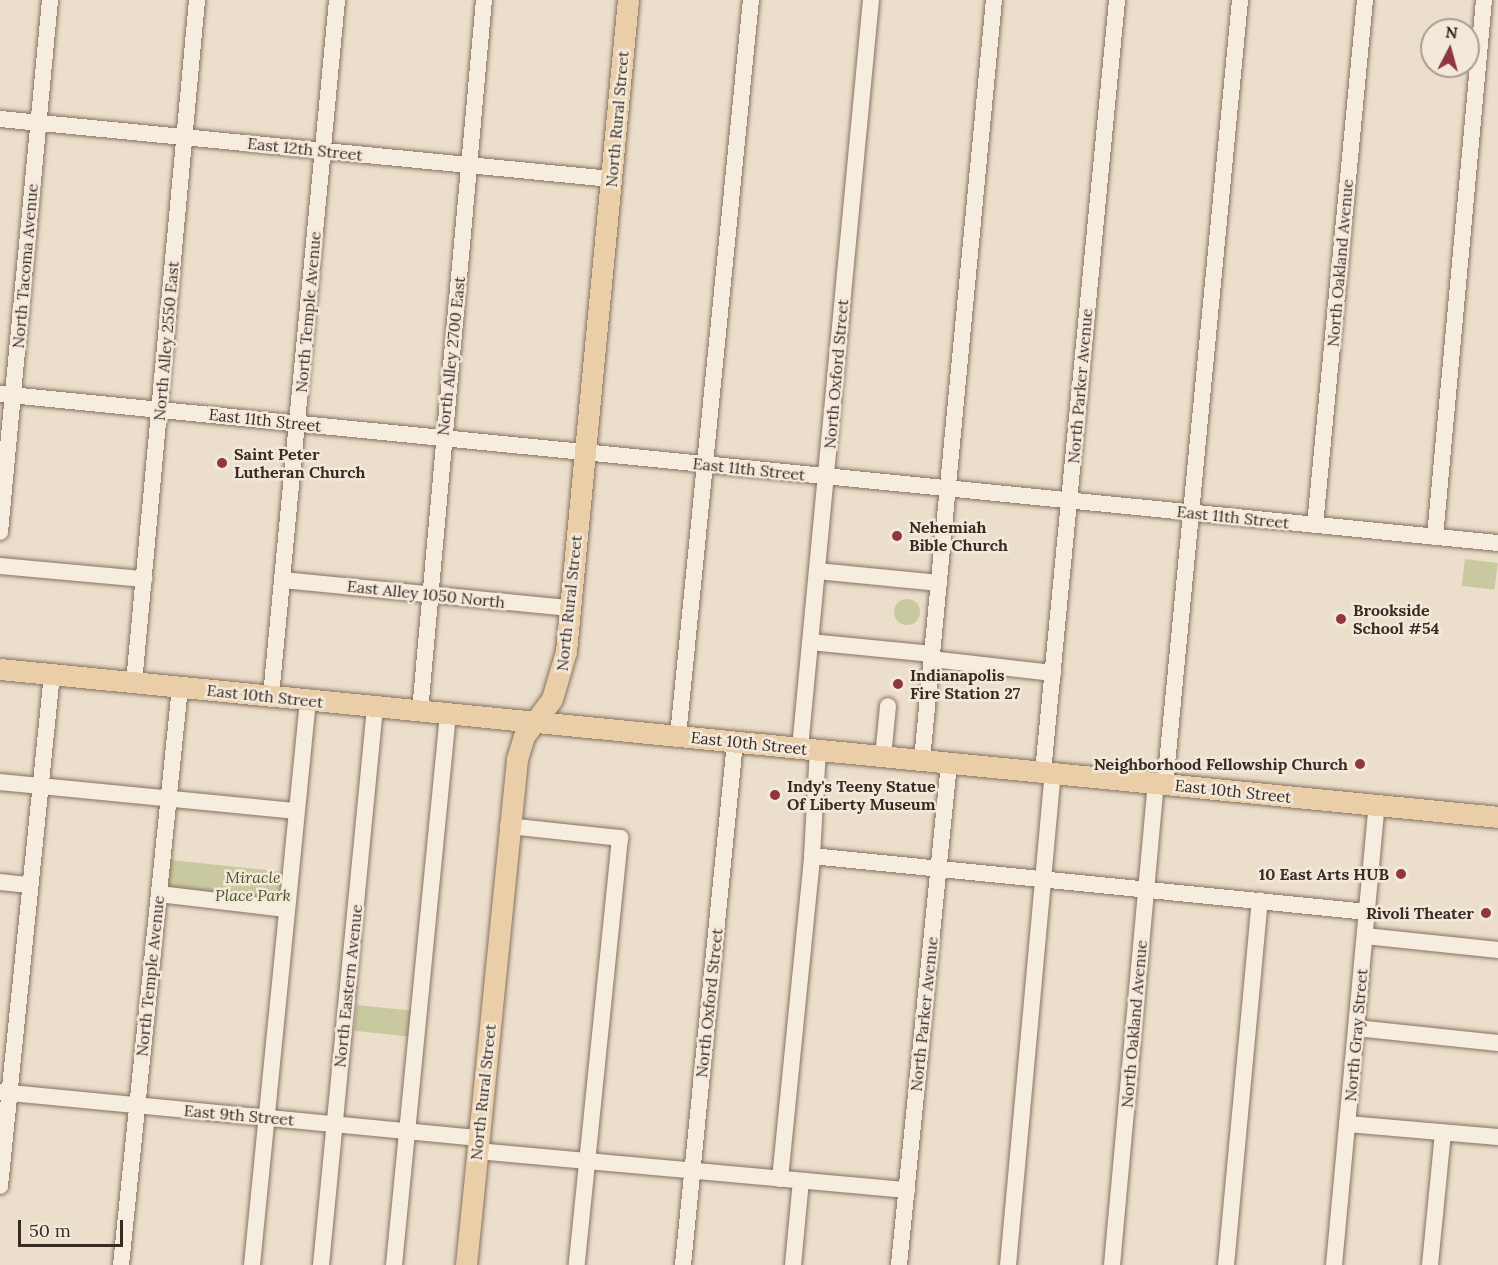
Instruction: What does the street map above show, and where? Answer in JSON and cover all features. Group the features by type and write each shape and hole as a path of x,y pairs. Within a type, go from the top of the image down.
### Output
{"main road":[{"name":"North Rural Street","path":"466,1265 508,826 517,759 534,723 559,682 570,608 628,0"},
{"name":"East 10th Street","path":"0,669 1498,817"}],"street":[{"name":"North Tacoma Avenue","path":"0,522 6,395 50,0"},
{"name":"North Alley 2550 East","path":"134,683 197,0"},
{"name":"North Temple Avenue","path":"271,696 338,0"},
{"name":"North Alley 2700 East","path":"420,711 484,0"},
{"path":"678,736 751,0"},
{"name":"North Oxford Street","path":"780,1179 812,856 809,749 810,642 871,0"},
{"path":"922,760 994,0"},
{"name":"North Parker Avenue","path":"1008,1265 1043,879 1053,673 1117,0"},
{"name":"North Oakland Avenue","path":"1112,1265 1146,890 1161,784 1191,513 1240,0"},
{"name":"North Oakland Avenue","path":"1315,525 1365,0"},
{"path":"1435,537 1484,0"},
{"name":"East 12th Street","path":"0,119 611,179"},
{"name":"East 11th Street","path":"6,395 1498,543"},
{"path":"0,566 144,579"},
{"path":"817,571 939,583"},
{"name":"East Alley 1050 North","path":"283,579 570,608"},
{"path":"810,642 1053,673"},
{"path":"0,1186 5,1093 52,674"},
{"name":"North Temple Avenue","path":"121,1265 180,687"},
{"path":"252,1265 308,700"},
{"path":"883,756 888,706"},
{"name":"North Eastern Avenue","path":"321,1265 375,707"},
{"path":"394,1265 448,714"},
{"name":"North Oxford Street","path":"683,1265 735,742"},
{"name":"North Parker Avenue","path":"899,1265 949,763"},
{"path":"0,782 297,812"},
{"name":"North Gray Street","path":"1334,1265 1377,805"},
{"path":"508,826 620,838 577,1265"},
{"path":"812,856 1367,912"},
{"path":"0,882 30,885"},
{"path":"159,894 286,909"},
{"path":"1226,1265 1260,901"},
{"path":"1365,936 1498,950"},
{"path":"1356,1028 1498,1043"},
{"name":"East 9th Street","path":"5,1093 407,1131 478,1145 588,1161 907,1190"},
{"path":"1347,1124 1498,1137"},
{"path":"1430,1265 1443,1133"},
{"path":"793,1265 801,1181"}],"green space":[{"path":"1465,559 1498,563 1494,590 1462,586"},
{"path":"907,599 916,603 920,612 916,621 907,625 898,621 894,612 898,603"},
{"name":"Miracle Place Park","path":"171,860 283,872 280,906 167,894"},
{"path":"357,1005 412,1011 409,1037 354,1031"}],"place":[{"name":"Saint Peter Lutheran Church","path":"222,463"},
{"name":"Nehemiah Bible Church","path":"897,536"},
{"name":"Brookside School #54","path":"1341,619"},
{"name":"Indianapolis Fire Station 27","path":"898,684"},
{"name":"Neighborhood Fellowship Church","path":"1360,764"},
{"name":"Indy's Teeny Statue Of Liberty Museum","path":"775,795"},
{"name":"10 East Arts HUB","path":"1401,874"},
{"name":"Rivoli Theater","path":"1486,913"}]}
